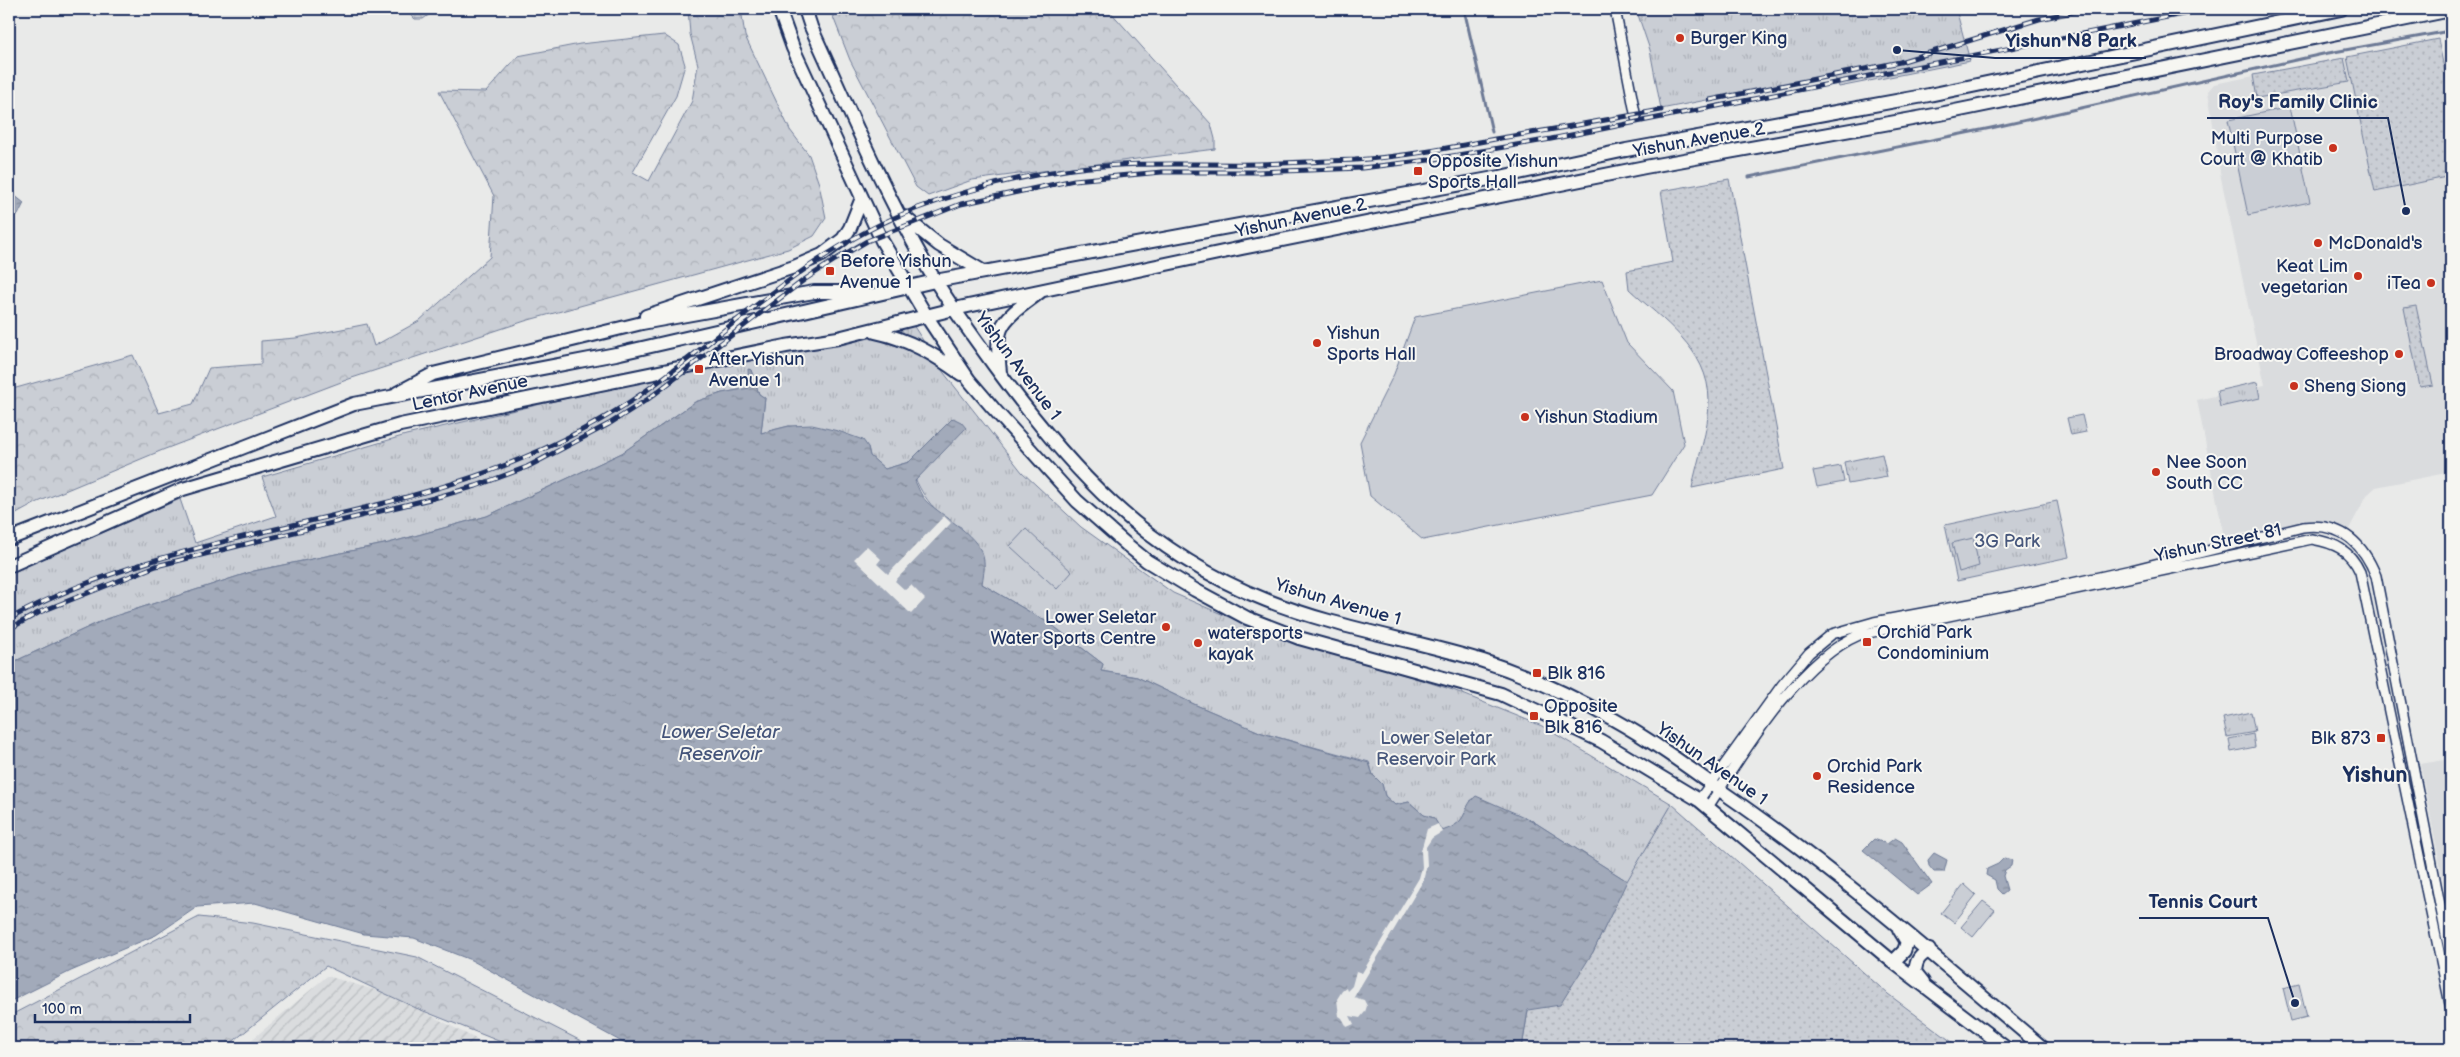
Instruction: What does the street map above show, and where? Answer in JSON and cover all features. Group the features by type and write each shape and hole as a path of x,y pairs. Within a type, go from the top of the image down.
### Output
{"main road":[{"name":"Yishun Avenue 1","path":"779,9 794,48 882,241 927,317 969,380 1077,500 1147,560 1195,590 1247,618 1299,638 1501,694 1601,741 1704,804 1892,962 2006,1048"},
{"name":"Yishun Avenue 1","path":"805,9 830,70 900,213 954,309 1034,420 1082,474 1112,504 1140,528 1179,556 1234,586 1317,619 1421,644 1512,672 1611,718 1715,786 1794,844 1928,950 2043,1048"},
{"name":"Yishun Avenue 2","path":"908,286 1509,175 1626,150 1842,112 2341,9"},
{"name":"Yishun Avenue 2","path":"954,309 1043,289 1644,167 1971,108 2451,10"},
{"path":"1968,87 1978,88 1984,96 1982,101 1971,108"},
{"path":"383,400 434,374 583,337 794,267 822,255 843,239 850,228 862,198"},
{"path":"900,213 938,245 984,272"},
{"name":"Lentor Avenue","path":"9,539 345,407 723,331 908,286"},
{"path":"1000,373 1001,328 1009,318 1043,289"},
{"path":"583,337 616,332 642,323 814,292 881,292"},
{"name":"Lentor Avenue","path":"9,566 183,489 400,425 870,331 954,309"},
{"path":"870,331 897,337 925,350 969,380"},
{"path":"1077,500 1064,480 1064,476 1071,470 1082,474"},
{"path":"1892,962 1904,951 1907,942 1894,923"},
{"path":"1926,988 1915,972 1918,957 1928,950"}],"street":[{"path":"1615,9 1636,118"},
{"name":"Yishun Street 81","path":"1704,804 1782,685 1809,653 1832,634 1874,622 2014,596 2131,570 2303,527 2322,526 2336,530 2354,540 2368,555 2376,576 2451,961"},
{"name":"Yishun Street 81","path":"1715,786 1815,663 1840,643 1859,635 2312,539 2329,542 2344,549 2355,560 2360,572 2451,1009"}],"shaded area":[{"path":"2438,39 2451,101 2451,472 2376,487 2367,495 2349,529 2333,522 2312,520 2224,537 2197,400 2265,385 2221,178 2208,91 2214,84"},
{"path":"2451,759 2451,920 2420,764"},
{"path":"327,976 392,995 493,1048 242,1048"}],"green space":[{"path":"404,9 437,9 423,19 415,19"},
{"path":"688,9 741,9 745,36 790,130 809,155 819,184 826,218 814,236 788,249 525,321 349,379 165,449 38,502 9,518 9,390 133,355 159,413 193,404 209,368 261,364 261,341 296,338 367,324 374,346 419,321 490,257 494,196 439,91 486,92 518,56 580,44 664,35 679,45 685,65 676,96 633,172 649,181 692,101 698,65 690,34"},
{"path":"830,9 1108,9 1211,124 1215,139 1215,149 972,180 928,196 916,187 850,60"},
{"path":"1636,9 1956,9 1970,61 1839,87 1835,78 1808,80 1661,109 1650,50"},
{"path":"2438,39 2451,102 2451,176 2375,192 2347,57"},
{"path":"2344,58 2349,82 2257,98 2253,75"},
{"path":"2290,107 2310,202 2248,215 2228,120"},
{"path":"1729,179 1784,469 1692,488 1707,423 1709,401 1707,383 1701,366 1681,337 1629,289 1627,271 1673,262 1661,191"},
{"name":"Yishun Stadium","path":"1602,280 1627,343 1673,391 1684,444 1652,495 1423,540 1370,496 1360,442 1394,374 1415,317"},
{"path":"2416,306 2433,385 2420,387 2404,308"},
{"name":"Lower Seletar Reservoir Park","path":"913,325 944,373 1022,472 1081,527 1173,593 1247,625 1453,690 1542,726 1672,804 1627,881 1531,820 1471,800 1461,820 1442,832 1434,818 1424,815 1409,802 1395,805 1385,796 1382,784 1373,775 1369,762 1262,733 1137,677 1101,671 1103,664 1052,625 982,584 961,527 942,516 935,509 922,492 909,462 885,469 870,456 868,447 789,426 761,433 765,398 759,394 749,369 750,388 722,393 695,402 622,453 487,516 389,543 254,571 106,619 9,664 9,575 180,499 195,543 276,516 262,477 406,435 742,358"},
{"path":"2257,382 2260,398 2220,407 2217,391"},
{"path":"2082,415 2086,432 2071,435 2067,418"},
{"path":"1882,454 1887,477 1848,484 1844,462"},
{"path":"1841,466 1844,482 1817,487 1813,471"},
{"name":"3G Park","path":"2057,501 2069,557 1957,581 1945,525"},
{"path":"1026,529 1072,572 1057,589 1010,546"},
{"path":"1973,538 1979,566 1959,572 1952,543"},
{"path":"2251,712 2255,732 2227,737 2223,718"},
{"path":"2253,734 2255,747 2231,752 2229,739"},
{"path":"1672,804 1888,994 1960,1048 1522,1048 1528,1010 1593,952 1627,880"},
{"path":"1964,884 1976,895 1954,923 1941,913"},
{"path":"1983,901 1995,910 1973,937 1961,927"},
{"path":"199,917 253,923 417,957 583,1042 582,1048 516,1048 416,1008 326,966 225,1048 9,1048 9,1016"},
{"path":"2299,984 2307,1017 2291,1021 2283,988"}],"water":[{"path":"9,191 24,203 18,215 9,214"},
{"name":"Lower Seletar Reservoir","path":"748,369 751,370 759,394 765,398 761,433 789,426 812,425 838,431 863,440 868,447 870,456 885,469 909,462 953,418 961,422 966,428 915,481 921,494 926,501 969,535 982,552 984,570 982,584 1052,625 1103,664 1101,671 1137,677 1262,733 1369,763 1373,775 1382,784 1385,796 1395,805 1409,802 1424,815 1434,818 1442,831 1458,823 1476,796 1531,820 1627,881 1593,952 1560,1005 1528,1010 1522,1048 633,1048 471,960 414,938 364,934 255,903 197,907 156,935 71,971 9,1002 9,664 106,619 254,571 389,543 487,516 622,453 695,402 722,393 749,388"},
{"path":"1895,838 1902,842 1932,884 1917,895 1863,850 1874,839 1887,844"},
{"path":"1934,853 1947,860 1944,872 1934,872 1929,866 1928,860"},
{"path":"2004,858 2012,860 2011,866 2005,870 2003,876 2007,890 2002,894 1997,889 1995,880 1986,875 1987,869 1998,864"}],"pier":[{"path":"944,516 951,523 895,581 905,590 911,585 925,599 911,614 854,559 867,546 881,559 877,564 888,574"},
{"path":"1438,824 1442,832 1432,838 1426,847 1427,865 1423,881 1354,997 1364,1000 1367,1006 1365,1012 1360,1018 1350,1016 1354,1024 1347,1027 1339,1016 1337,999 1342,991 1346,988 1347,991 1352,986 1356,971 1362,973 1419,878 1422,867 1421,851 1427,829"}],"waterway":[{"path":"1464,9 1492,132"},
{"path":"1749,177 1991,128 2323,54 2444,32"}],"railway":[{"path":"1710,100 1900,62 2039,19 2087,9"},
{"path":"9,629 40,612 156,566 434,498 476,486 527,467 609,424 648,399 804,280 835,260 867,241 961,204 1074,180 1162,172 1257,172 1362,168 1429,160 1551,139 2208,9"},
{"path":"9,619 67,591 127,569 188,551 437,488 498,468 537,452 575,434 630,402 776,290 844,244 880,224 955,195 994,184 1072,169 1142,164 1258,164 1390,157 1661,110"}],"place":[{"name":"Burger King","path":"1680,38"},
{"name":"Yishun N8 Park","path":"1897,50"},
{"name":"Multi Purpose Court @ Khatib","path":"2333,148"},
{"name":"Opposite Yishun Sports Hall","path":"1418,171"},
{"name":"Roy's Family Clinic","path":"2406,211"},
{"name":"McDonald's","path":"2318,243"},
{"name":"Before Yishun Avenue 1","path":"830,271"},
{"name":"Keat Lim vegetarian","path":"2358,276"},
{"name":"iTea","path":"2431,283"},
{"name":"Yishun Sports Hall","path":"1317,343"},
{"name":"Broadway Coffeeshop","path":"2399,354"},
{"name":"After Yishun Avenue 1","path":"699,369"},
{"name":"Sheng Siong","path":"2294,386"},
{"name":"Yishun Stadium","path":"1525,417"},
{"name":"Nee Soon South CC","path":"2156,472"},
{"name":"Lower Seletar Water Sports Centre","path":"1166,627"},
{"name":"Orchid Park Condominium","path":"1867,642"},
{"name":"watersports kayak","path":"1198,643"},
{"name":"Blk 816","path":"1537,673"},
{"name":"Opposite Blk 816","path":"1534,716"},
{"name":"Blk 873","path":"2381,738"},
{"name":"Orchid Park Residence","path":"1817,776"},
{"name":"Tennis Court","path":"2295,1003"}],"district":[{"name":"Yishun","path":"2375,775"}]}
